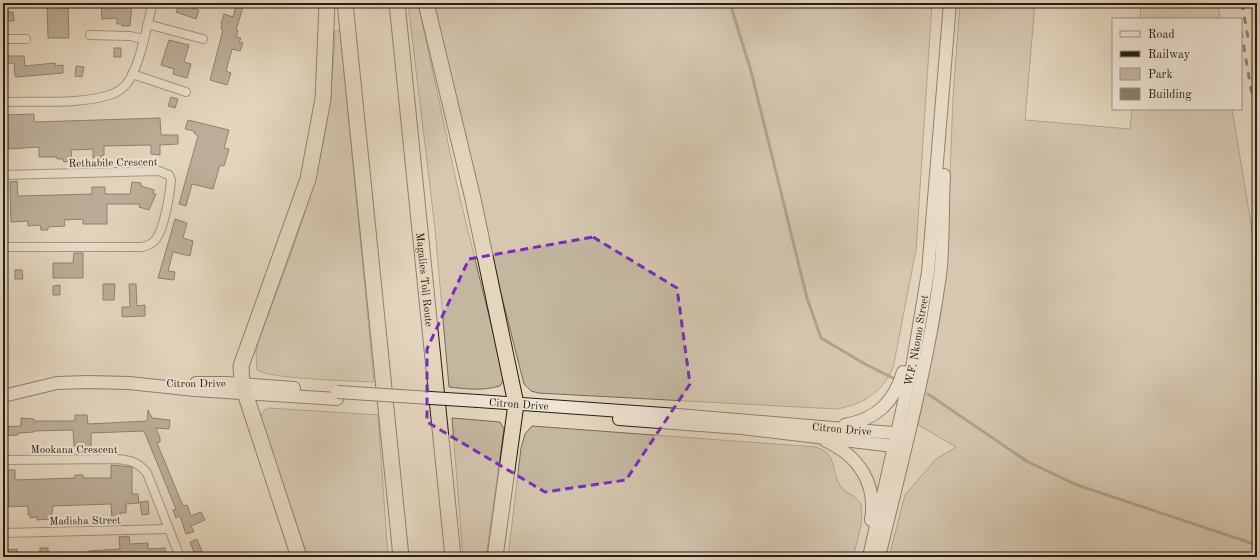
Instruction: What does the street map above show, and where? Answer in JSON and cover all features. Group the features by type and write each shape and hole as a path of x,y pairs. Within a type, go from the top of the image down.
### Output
{"highway":[{"path":"299,557 243,388 241,366 246,348 308,179 323,99 326,3"},
{"path":"345,3 401,557"},
{"name":"Magalies Toll Route","path":"397,3 453,557"},
{"path":"426,3 474,199 516,408 495,557"}],"main road":[{"name":"W.F. Nkomo Street","path":"903,434 915,348 928,272 937,154 942,120 950,3"},
{"name":"W.F. Nkomo Street","path":"869,557 932,323 940,274 944,148 942,120"},
{"path":"813,431 857,422 882,409 891,400 898,389 904,369 928,272"},
{"name":"Citron Drive","path":"3,396 57,383 129,383 243,388 813,431 903,434"},
{"name":"Citron Drive","path":"3,391 18,388 32,388"},
{"name":"Citron Drive","path":"813,431 900,446"},
{"path":"813,431 839,446 846,452 864,474 870,486 873,496 872,510 864,557"},
{"name":"W.F. Nkomo Street","path":"879,557 900,446"}],"street":[{"path":"3,102 82,100 116,93 124,87 132,74 153,3"},
{"path":"147,24 203,39"},
{"path":"90,35 130,36 143,39"},
{"path":"3,39 26,39"},
{"path":"132,74 186,92"},
{"name":"Rethabile Crescent","path":"3,175 159,171 169,175 170,180 160,231 156,239 150,245 142,247 3,247"},
{"name":"Mookana Crescent","path":"3,460 116,459 134,462 142,467 147,474 180,557"},
{"name":"Madisha Street","path":"3,533 168,529"}],"highlighted area":[{"path":"593,237 677,288 690,384 626,480 545,492 427,422 427,349 469,259"}],"green space":[{"path":"408,3 418,3 459,194 503,373 503,381 500,386 494,388 474,389 449,387 435,229"},
{"path":"434,3 932,3 916,250 893,368 877,391 863,401 836,409 538,393 531,391 524,384 475,191"},
{"path":"960,3 1035,3 1025,120 1130,129 1132,110 1232,110 1257,260 1257,557 889,557 905,495 936,459 956,447 918,425 941,313 946,272 953,97"},
{"path":"1141,3 1218,3 1220,18 1140,18"},
{"path":"340,30 374,382 278,376 257,370 256,352 258,342 296,240 320,160 329,105 335,31"},
{"path":"268,408 378,415 388,557 306,557 261,421 262,413"},
{"path":"452,418 500,422 504,429 486,557 463,557"},
{"path":"532,426 816,447 828,454 841,487 860,502 862,518 853,557 508,557 521,448 525,434"}],"building":[{"path":"47,3 68,3 69,38 48,38"},
{"path":"101,3 132,3 130,26 122,26 122,24 117,24 117,18 102,19"},
{"path":"237,3 244,4 236,30 238,31 236,37 241,38 239,42 243,43 240,51 232,49 226,71 231,73 227,85 210,80 223,30 221,29 221,24 224,14 233,17"},
{"path":"179,4 199,10 196,19 176,12"},
{"path":"6,12 13,12 14,21 6,21"},
{"path":"169,40 189,45 184,62 191,64 187,78 173,74 174,69 161,65"},
{"path":"114,48 121,48 121,57 114,57"},
{"path":"4,56 24,56 25,66 55,63 55,66 63,65 63,73 16,77 14,63 4,64"},
{"path":"76,66 84,67 82,77 75,76"},
{"path":"171,97 178,99 175,108 168,106"},
{"path":"34,114 34,122 160,118 161,135 178,135 178,144 160,145 160,155 151,154 151,145 104,146 104,155 101,156 101,158 93,158 93,149 71,150 72,161 64,162 63,159 57,159 57,157 39,157 39,147 9,149 8,132 3,132 3,115"},
{"path":"188,120 229,130 224,148 229,149 224,166 220,165 213,189 192,184 186,206 179,204 198,136 194,133 194,131 185,129"},
{"path":"17,181 18,196 92,194 92,187 105,187 105,194 130,194 132,182 141,183 141,186 154,190 153,194 156,194 149,210 139,207 140,204 107,204 107,224 83,224 83,219 64,220 65,226 48,227 48,230 41,230 40,225 28,226 28,221 11,222 10,182"},
{"path":"175,219 187,223 183,238 193,241 190,256 173,252 168,271 175,272 174,280 158,278"},
{"path":"74,253 83,253 83,278 53,278 53,263 73,263"},
{"path":"15,270 22,270 23,279 15,279"},
{"path":"103,284 115,284 114,300 103,300"},
{"path":"129,284 136,284 137,306 145,305 145,316 122,317 122,307 130,307"},
{"path":"60,285 60,295 53,295 53,286"},
{"path":"148,410 152,418 170,420 169,429 156,428 160,438 160,442 157,443 183,506 187,505 191,516 201,512 205,520 191,526 194,532 186,534 180,516 176,518 173,510 176,509 144,431 91,433 91,449 82,449 82,446 74,446 73,430 34,431 18,433 18,435 3,436 3,427 21,426 21,418 34,419 34,421 75,421 75,415 87,415 88,424 147,421"},
{"path":"111,465 132,467 132,494 138,494 139,503 126,504 126,513 120,513 120,518 112,518 111,504 53,506 51,519 37,520 37,517 30,518 30,515 28,515 28,506 9,507 7,470 15,470 15,480 75,478 75,475 83,475 83,478 111,478"},
{"path":"148,501 149,514 142,515 140,502"},
{"path":"129,536 130,544 148,543 148,549 165,548 166,557 89,557 89,551 120,549 119,537"},
{"path":"197,539 204,557 196,557 190,542"},
{"path":"40,548 48,548 48,557 40,557"},
{"path":"17,549 17,557 5,557 5,550"}],"waterway":[{"path":"730,3 751,71 807,298 821,338 865,364 893,378"},
{"path":"928,394 1028,462 1077,485 1257,545"}],"railway":[{"path":"1242,3 1248,38"},
{"path":"1242,37 1257,123"}]}
